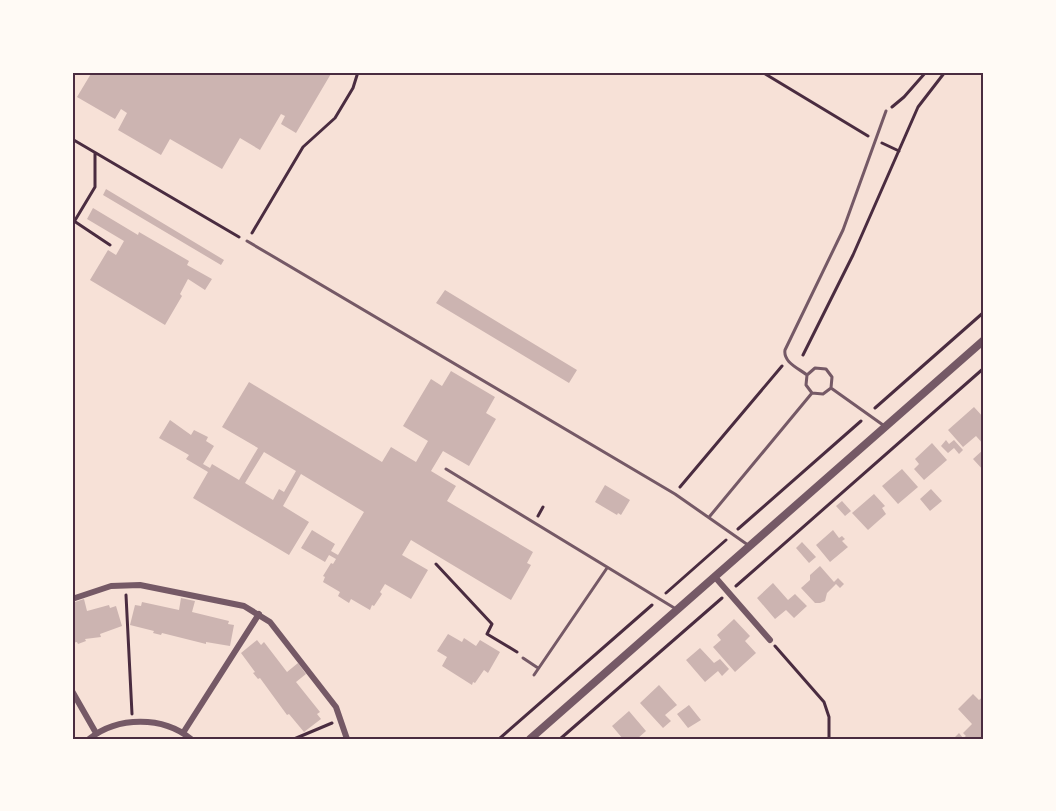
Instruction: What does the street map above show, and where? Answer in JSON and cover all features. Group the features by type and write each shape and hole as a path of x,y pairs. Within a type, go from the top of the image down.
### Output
{"street":[{"path":"530,739 984,340"},
{"path":"715,578 770,640"},
{"path":"72,598 111,586 141,585 244,606 270,622 336,706 347,739"},
{"path":"183,733 259,614"},
{"path":"72,691 96,733"},
{"path":"89,739 96,733 117,724 133,722 162,724 191,739"}],"lane":[{"path":"807,375 787,360 784,355 785,350 843,230 886,111"},
{"path":"247,241 675,494 750,547"},
{"path":"815,368 826,369 832,377 831,388 823,394 812,393 806,385 807,375 815,368"},
{"path":"831,388 886,427"},
{"path":"709,517 812,393"},
{"path":"446,470 678,610"},
{"path":"534,675 607,567"},
{"path":"522,658 538,668"}],"path":[{"path":"72,139 247,241 303,147 335,118 353,88 358,72"},
{"path":"762,72 876,140 899,151"},
{"path":"886,111 904,98 926,72"},
{"path":"803,355 853,255 918,107 945,72"},
{"path":"95,153 96,187 73,221 110,245"},
{"path":"499,739 984,312"},
{"path":"675,494 787,360"},
{"path":"560,739 984,368"},
{"path":"436,564 492,624 487,634 518,653 522,658"},
{"path":"125,585 133,722"},
{"path":"770,640 824,702 829,717 829,739"},
{"path":"294,739 342,719"}],"building":[{"path":"92,72 332,72 296,133 281,124 285,116 281,114 260,150 240,138 222,169 170,139 161,155 118,130 127,113 121,109 115,119 77,97"},
{"path":"106,189 224,260 221,265 103,195"},
{"path":"93,208 138,235 139,232 189,261 187,265 212,279 205,290 188,279 180,294 182,296 165,325 90,280 108,250 116,255 124,241 87,219"},
{"path":"445,290 577,370 569,383 436,303"},
{"path":"451,371 495,397 486,413 496,419 469,466 443,451 431,471 456,486 447,501 533,552 527,563 531,565 511,600 411,540 402,555 428,570 411,599 385,584 380,592 382,594 370,610 351,599 349,603 338,596 340,592 323,582 325,577 323,576 336,559 329,555 325,562 301,548 312,530 335,544 331,551 338,555 364,512 301,474 283,506 309,522 289,555 193,498 208,472 186,459 189,455 159,438 170,420 191,435 194,430 208,437 206,441 214,446 203,464 210,468 212,464 239,480 258,448 222,427 249,382 382,462 391,447 416,462 428,441 403,426 431,379 442,386","holes":["264,452 296,471 284,492 279,489 273,500 245,483"]},
{"path":"974,407 984,418 984,445 976,436 963,447 948,430"},
{"path":"946,440 949,444 954,440 963,450 959,454 954,448 948,453 941,446"},
{"path":"932,443 947,460 924,480 914,469 919,464 915,459"},
{"path":"984,449 984,471 973,459"},
{"path":"902,469 918,487 898,504 882,486"},
{"path":"605,485 630,500 621,515 595,502"},
{"path":"931,489 942,501 930,511 920,499"},
{"path":"874,494 885,506 882,508 886,514 868,530 852,513"},
{"path":"842,501 851,511 845,516 836,506"},
{"path":"833,530 839,538 842,536 845,539 842,541 848,547 830,562 816,545"},
{"path":"802,542 816,557 809,563 796,548"},
{"path":"820,566 834,582 838,578 844,584 840,588 836,584 827,593 825,601 815,603 801,588"},
{"path":"773,583 788,600 795,594 807,606 794,618 786,610 775,619 757,598"},
{"path":"181,598 195,601 192,612 229,621 228,624 234,625 230,646 206,642 206,644 162,633 161,635 130,625 135,605 141,606 142,602 179,610"},
{"path":"84,599 87,611 109,605 110,608 116,606 122,626 100,634 101,637 85,639 86,641 78,644 77,642 72,643 72,616 74,616 72,603"},
{"path":"734,619 750,636 745,641 756,653 735,672 713,647 721,640 717,635"},
{"path":"448,634 462,642 464,638 476,646 480,640 500,652 488,673 484,670 472,685 442,666 447,657 437,651"},
{"path":"257,640 261,645 264,642 287,672 298,663 306,674 296,682 320,712 317,714 321,719 304,732 289,714 287,715 260,678 258,679 253,673 255,672 241,653"},
{"path":"700,648 714,663 720,659 729,669 722,676 718,671 705,682 686,660"},
{"path":"659,685 677,705 665,715 671,721 663,728 640,703"},
{"path":"973,694 979,700 984,696 984,739 953,739 959,733 963,738 966,736 963,733 972,724 958,709"},
{"path":"689,705 701,720 688,728 677,714"},
{"path":"629,711 646,731 637,739 623,739 612,726"}]}
